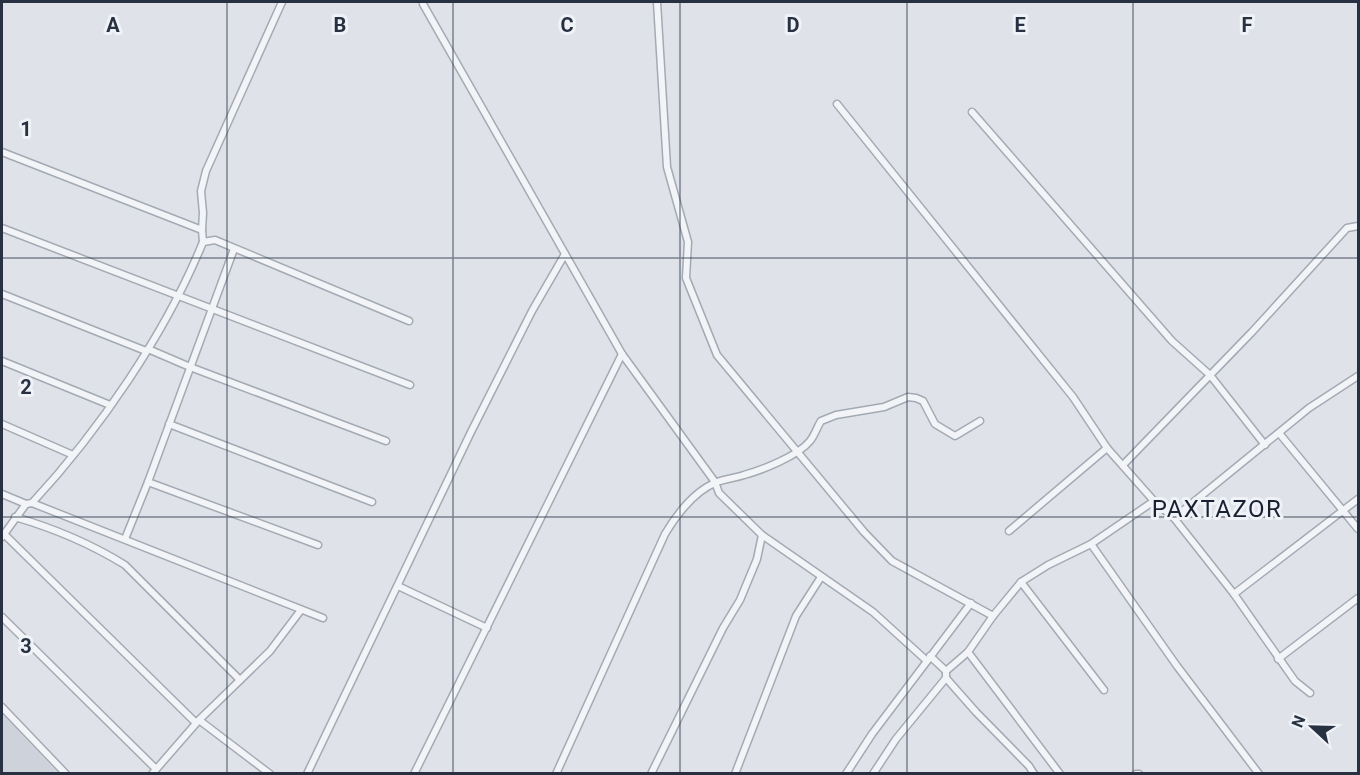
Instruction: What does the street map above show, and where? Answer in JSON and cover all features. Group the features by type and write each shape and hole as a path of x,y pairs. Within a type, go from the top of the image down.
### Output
{"street":[{"path":"270,774 198,722 3,535 15,517 72,455 110,405 147,350 178,296 204,242 201,191 206,171 282,2"},
{"path":"657,2 667,167 688,242 686,278 717,355 864,532 892,561 993,616"},
{"path":"423,4 622,354 715,482 719,493 762,535 873,612 928,658 946,675 976,712 1029,765 1034,774"},
{"path":"837,104 1072,397 1107,448 1154,501 1174,518 1233,594 1295,681 1310,693"},
{"path":"972,112 1172,341 1210,375 1265,445"},
{"path":"2,152 202,230"},
{"path":"1123,465 1252,332 1347,228 1359,226"},
{"path":"2,228 410,385"},
{"path":"204,242 214,240 409,321"},
{"path":"125,539 213,310 234,249"},
{"path":"307,774 491,392 532,311 565,254"},
{"path":"2,294 386,441"},
{"path":"414,774 622,354"},
{"path":"2,361 110,405"},
{"path":"1174,518 1309,408 1359,376"},
{"path":"556,774 665,534 676,515 687,503 715,482 745,475 797,451 810,441 821,421 836,415 884,407 908,397 923,401 935,424 955,436 980,421"},
{"path":"2,424 72,455"},
{"path":"169,424 372,502"},
{"path":"1279,433 1359,529"},
{"path":"1009,531 1107,448"},
{"path":"148,482 318,546"},
{"path":"2,494 125,539 323,618"},
{"path":"1233,594 1359,499"},
{"path":"873,774 896,739 946,675 968,652 1021,582 1048,565 1090,544 1154,501"},
{"path":"15,517 44,526 107,554 125,565 240,681"},
{"path":"651,774 723,628 740,600 757,559 762,535"},
{"path":"1090,544 1177,666 1259,774"},
{"path":"735,774 796,616 821,577"},
{"path":"1021,582 1104,690"},
{"path":"398,586 487,628"},
{"path":"1278,659 1359,598"},
{"path":"846,774 872,734 971,603"},
{"path":"2,617 154,771 198,722 270,651 300,610"},
{"path":"968,652 1060,774"},
{"path":"2,707 66,774"}],"shaded area":[{"path":"2,714 58,773 2,773"}],"district":[{"name":"PAXTAZOR","path":"1217,509"}]}
